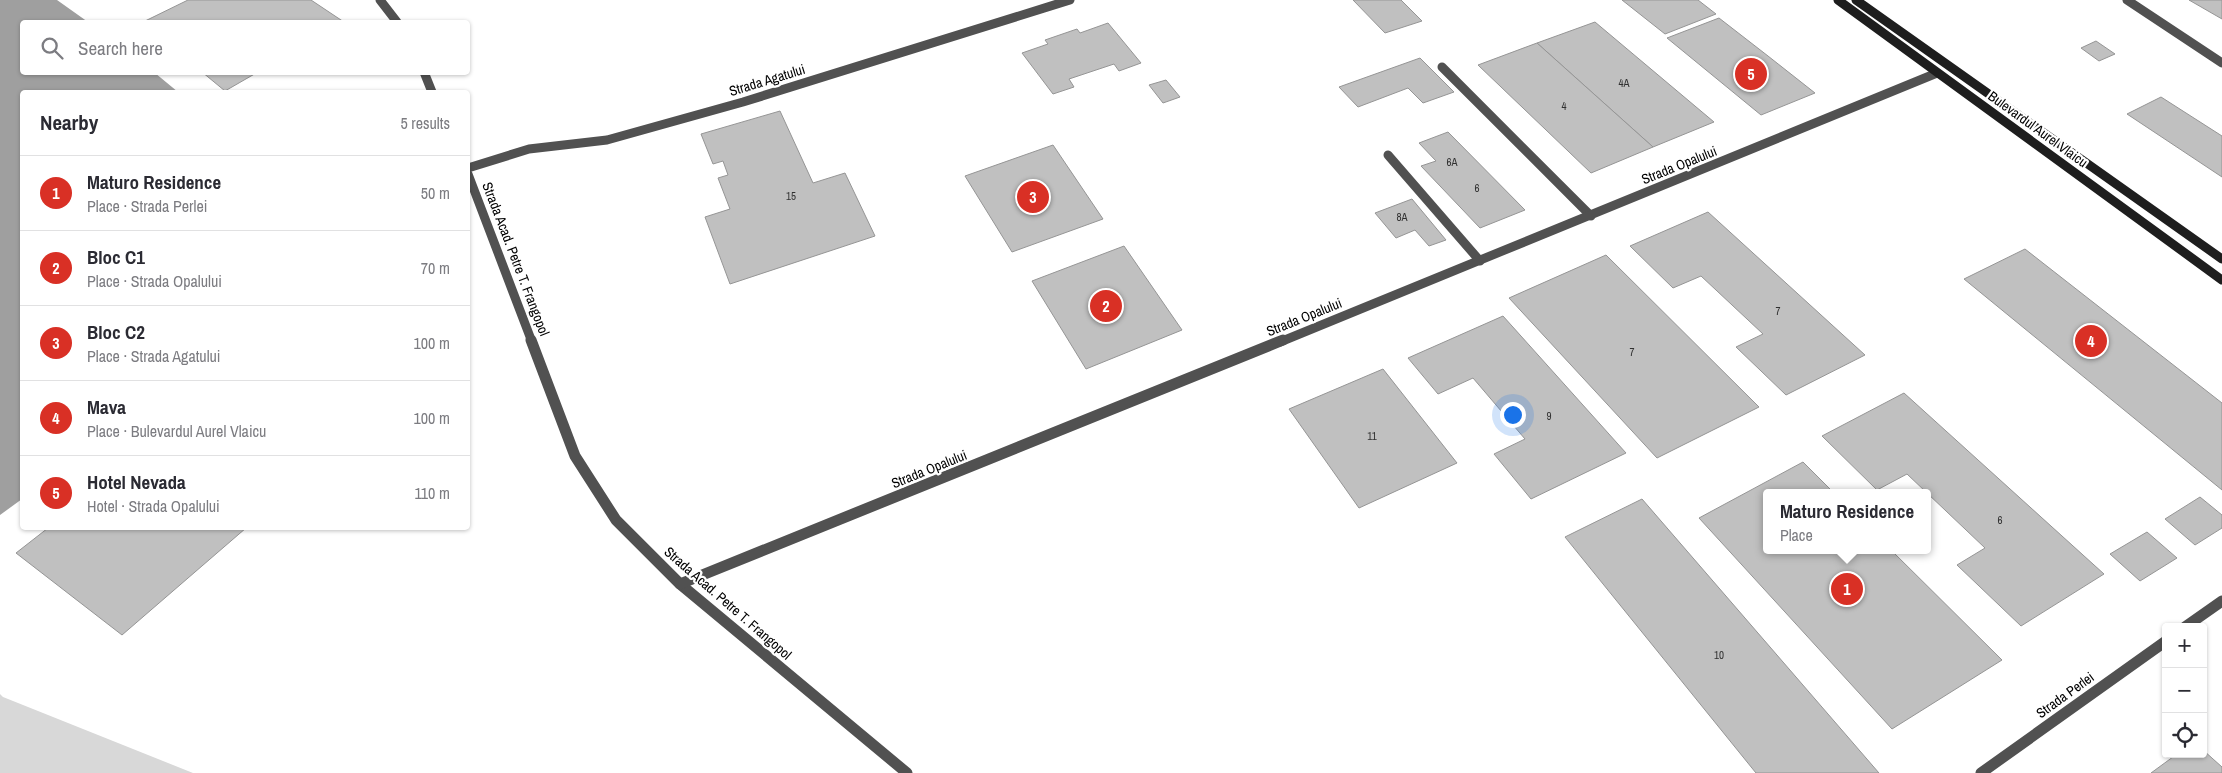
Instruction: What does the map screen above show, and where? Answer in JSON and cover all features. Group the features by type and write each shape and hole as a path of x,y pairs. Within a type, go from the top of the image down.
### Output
{"main road":[{"name":"Bulevardul Aurel Vlaicu","path":"1838,0 2222,280"},
{"name":"Bulevardul Aurel Vlaicu","path":"1856,0 2222,259"}],"street":[{"path":"380,0 395,20"},
{"name":"Strada Agatului","path":"470,167 530,149 616,138 743,102 1070,0"},
{"path":"2127,0 2222,63"},
{"path":"1442,66 1591,216"},
{"name":"Strada Opalului","path":"680,584 1591,216 1937,73"},
{"path":"425,75 431,90"},
{"path":"1388,155 1480,261"},
{"name":"Strada Acad. Petre T. Frangopol","path":"470,179 575,456 616,520 680,584 907,773"},
{"path":"2191,623 2222,600"},
{"name":"Strada Perlei","path":"1982,773 2162,644"}],"shaded area":[{"path":"0,0 57,0 85,20 20,20 20,75 157,75 176,90 20,90 20,500 0,515"},
{"path":"0,694 3,697 193,773 0,773"}],"building":[{"path":"188,0 311,0 341,20 147,20"},
{"path":"1353,0 1401,0 1422,21 1385,33"},
{"path":"1622,0 1698,0 1716,14 1665,34"},
{"path":"2189,0 2222,0 2222,19"},
{"path":"1719,18 1815,93 1761,115 1667,38"},
{"path":"1595,22 1714,122 1653,147 1537,43"},
{"path":"1108,23 1141,63 1119,71 1114,64 1069,79 1074,87 1053,94 1022,53 1048,44 1045,40 1077,29 1080,33"},
{"path":"2096,41 2115,54 2099,61 2081,48"},
{"path":"1537,43 1653,147 1591,173 1478,65"},
{"path":"1420,58 1454,92 1423,103 1408,88 1358,107 1339,87"},
{"path":"206,75 253,75 227,90 224,90"},
{"path":"1166,80 1180,97 1163,103 1149,85"},
{"path":"2161,97 2222,136 2222,177 2127,114"},
{"path":"780,111 813,183 845,173 875,236 730,284 705,217 730,209 718,178 728,175 723,161 713,164 701,134"},
{"path":"1448,132 1525,210 1480,228 1421,166 1436,161 1419,143"},
{"path":"1053,145 1103,219 1012,252 965,176"},
{"path":"1412,199 1446,240 1429,246 1415,230 1396,238 1375,213"},
{"path":"1708,212 1865,355 1786,395 1736,347 1763,334 1701,276 1673,288 1630,246"},
{"path":"1124,246 1182,330 1086,369 1032,281"},
{"path":"2025,249 2222,403 2222,490 1964,279"},
{"path":"1606,255 1759,407 1657,458 1509,298"},
{"path":"1503,316 1626,453 1531,499 1494,454 1525,439 1473,378 1438,394 1408,358"},
{"path":"1383,369 1457,463 1359,508 1289,409"},
{"path":"1904,393 2104,574 2021,626 1957,565 1985,548 1931,497 1931,489 1923,489 1907,474 1876,489 1822,436"},
{"path":"1803,462 1830,489 1763,489 1763,554 1895,554 2002,660 1892,729 1699,518"},
{"path":"2200,497 2222,515 2222,528 2195,545 2165,519"},
{"path":"1642,499 1879,773 1756,773 1565,537"},
{"path":"45,530 244,530 122,635 16,553"},
{"path":"2147,532 2177,558 2140,581 2110,554"},
{"path":"2207,754 2222,767 2222,773 2151,773 2172,758 2207,758"}],"place":[{"name":"Hotel Nevada","path":"1751,74"},
{"name":"Bloc C2","path":"1033,197"},
{"name":"Bloc C1","path":"1106,306"},
{"name":"Mava","path":"2091,341"},
{"name":"Maturo Residence","path":"1847,589"}]}
